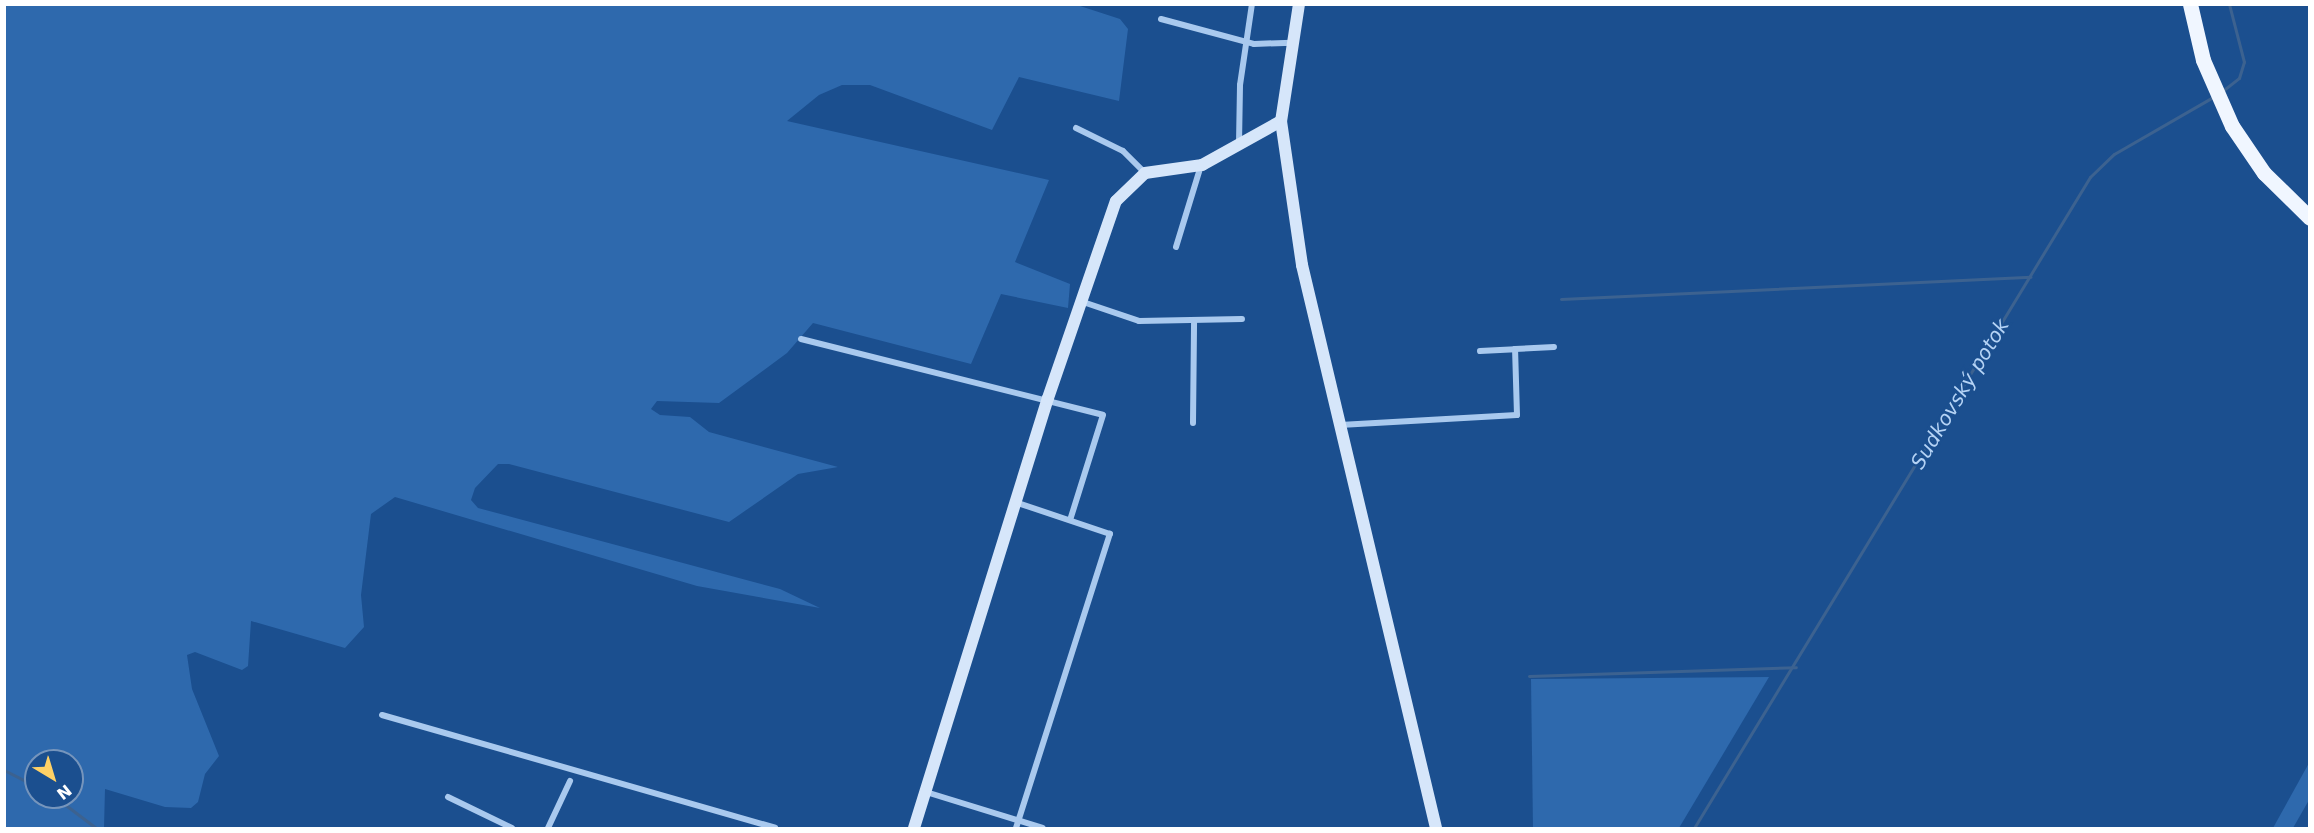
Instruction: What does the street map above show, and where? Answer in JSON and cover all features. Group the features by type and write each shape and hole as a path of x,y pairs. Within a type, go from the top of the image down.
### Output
{"main road":[{"path":"2190,4 2203,60 2240,140 2275,185 2310,218"}],"street":[{"path":"1241,145 1240,85 1252,4"},
{"path":"1299,4 1281,121 1302,265 1436,828"},
{"path":"1161,19 1246,42 1293,43"},
{"path":"914,828 1018,503 1048,399 1116,201 1145,173 1202,165 1281,121"},
{"path":"1076,128 1123,151 1145,173"},
{"path":"1176,247 1202,165"},
{"path":"1083,302 1139,321 1242,319"},
{"path":"1193,423 1194,321"},
{"path":"801,339 1048,399 1103,415 1070,520"},
{"path":"1480,351 1554,347"},
{"path":"1339,425 1517,415 1515,349"},
{"path":"1016,828 1110,534 1018,503"},
{"path":"382,715 775,828"},
{"path":"548,828 570,781"},
{"path":"926,792 1043,828"},
{"path":"448,797 512,828"}],"shaded area":[{"path":"5,5 1077,5 1120,19 1128,29 1119,101 1019,77 992,130 870,85 842,85 819,95 787,121 1049,180 1015,262 1070,284 1068,308 1001,294 971,364 813,323 787,353 719,403 657,401 651,409 660,415 690,417 709,432 838,467 798,474 729,522 509,464 498,464 475,488 471,500 478,508 780,589 820,608 697,586 395,497 371,514 361,595 364,627 345,648 251,621 248,666 242,670 195,652 187,655 192,689 219,756 205,774 198,802 191,808 165,807 105,789 104,828 5,828"},
{"path":"1769,677 1679,828 1533,828 1531,679"},
{"path":"2309,763 2309,800 2293,828 2273,828"}],"waterway":[{"name":"Sudkovský potok","path":"2221,92 2239,78 2244,62 2229,4"},
{"name":"Sudkovský potok","path":"1694,828 2090,177 2114,154 2213,97"},
{"path":"1561,299 2030,277"},
{"path":"1529,676 1796,667"},
{"path":"4,770 24,780"},
{"path":"71,809 96,828"}]}
